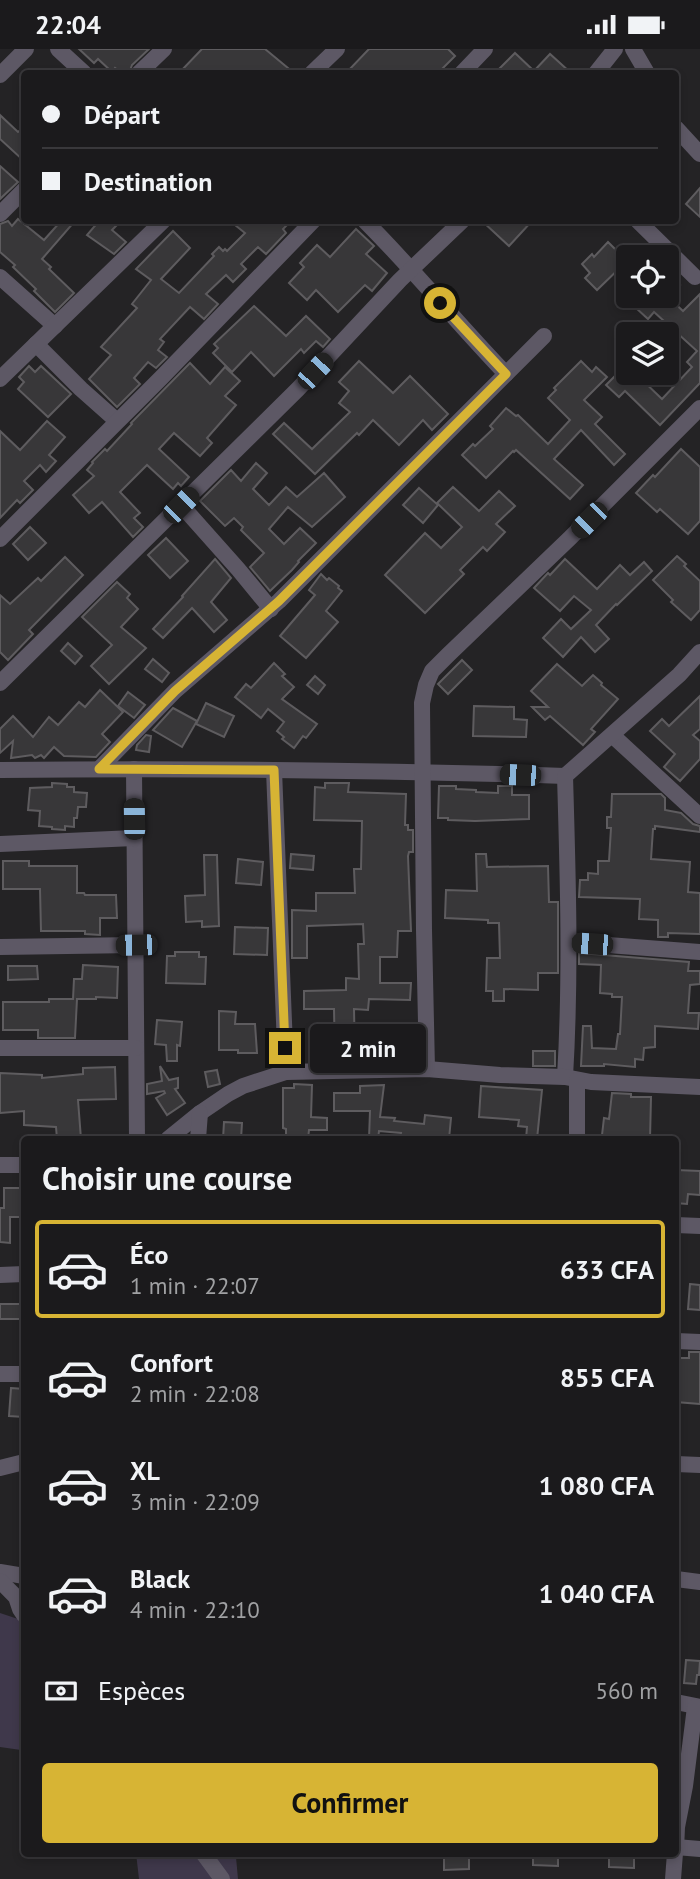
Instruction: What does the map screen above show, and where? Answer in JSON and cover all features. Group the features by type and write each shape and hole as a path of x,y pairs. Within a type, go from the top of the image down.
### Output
{"street":[{"path":"0,75 26,49"},
{"path":"58,49 81,70"},
{"path":"142,70 164,49"},
{"path":"315,70 337,49"},
{"path":"465,70 485,49"},
{"path":"598,70 615,49"},
{"path":"633,49 645,70"},
{"path":"679,131 700,154"},
{"path":"0,214 21,193"},
{"path":"0,379 160,224"},
{"path":"0,539 310,224"},
{"path":"368,224 506,374"},
{"path":"2,678 298,389 400,281 459,224"},
{"path":"641,224 695,277"},
{"path":"0,277 55,326"},
{"path":"99,769 175,691 271,609 544,336"},
{"path":"36,344 117,421"},
{"path":"428,1069 422,771 422,703 426,685 432,671 700,408"},
{"path":"181,505 271,609"},
{"path":"0,770 422,771 565,776 679,675 700,652"},
{"path":"612,735 700,816"},
{"path":"134,769 137,1136"},
{"path":"274,770 286,1072"},
{"path":"565,776 571,1079 577,1136"},
{"path":"0,844 134,838"},
{"path":"569,942 700,952"},
{"path":"0,947 136,945"},
{"path":"0,1048 136,1048"},
{"path":"172,1136 200,1113 243,1086 286,1072 428,1069 591,1082 700,1087"},
{"path":"198,1136 200,1113"},
{"path":"0,1165 21,1165"},
{"path":"679,1225 700,1226"},
{"path":"0,1275 21,1273"},
{"path":"679,1341 700,1342"},
{"path":"0,1374 21,1374"},
{"path":"0,1468 21,1463"},
{"path":"679,1464 700,1465"},
{"path":"0,1572 21,1576"},
{"path":"679,1579 700,1582"},
{"path":"0,1581 20,1593 21,1610"},
{"path":"679,1703 697,1707 680,1786"},
{"path":"679,1850 700,1849"},
{"path":"206,1857 222,1879"},
{"path":"673,1879 675,1857"}],"shaded area":[{"path":"0,1613 21,1620 21,1750 0,1747"},
{"path":"136,1857 236,1857 238,1879 139,1879"}],"building":[{"path":"79,49 149,49 130,70 110,70 98,59 94,63"},
{"path":"202,49 265,49 290,70 182,70"},
{"path":"369,49 448,49 455,56 441,70 349,70"},
{"path":"515,53 533,70 498,70"},
{"path":"550,54 568,70 535,70"},
{"path":"0,115 18,132 21,130 21,158 0,139"},
{"path":"0,166 18,182 0,199"},
{"path":"700,188 700,217 686,204"},
{"path":"18,219 44,240 58,224 72,224 42,259 74,293 55,312 13,267 15,265 0,252 0,224 8,221 12,226"},
{"path":"96,224 118,224 112,230 126,242 114,254 87,235"},
{"path":"234,224 288,224 283,229 286,233 266,254 258,247 241,264 246,269 233,282 226,275 206,294 218,304 204,319 190,307 160,339 164,342 158,350 167,357 156,368 148,362 134,378 140,384 117,407 89,379 111,355 101,347 137,308 132,304 151,280 136,269 173,231 190,248 161,279 179,293 214,256 212,254 219,247 227,251 245,233"},
{"path":"485,224 529,224 509,246"},
{"path":"356,229 374,246 366,254 387,273 372,291 365,285 338,312 316,290 307,300 289,283 304,267 300,263 317,245 330,257"},
{"path":"608,242 616,250 616,272 597,290 585,278 590,273 582,264 592,254 594,257"},
{"path":"700,294 700,383 660,425 625,391 619,397 606,385 616,375 616,385 647,385 662,399 675,385 679,385 679,381 692,367 687,362 697,351 679,335 679,322 665,322 654,312 648,319 636,308 679,307 683,311"},
{"path":"254,306 286,336 306,316 330,339 323,347 316,341 304,353 301,349 274,376 251,352 232,372 213,353 218,348 214,344"},
{"path":"359,361 393,393 410,376 448,414 432,430 423,420 399,445 373,420 315,474 273,434 284,423 312,449 350,412 339,403 349,391 339,382"},
{"path":"581,361 592,372 596,367 607,377 584,400 602,417 595,424 625,454 614,465 581,430 554,459 583,485 570,499 516,450 486,478 462,455 493,429 490,426 506,408 518,415 548,444 570,420 548,398 556,390 554,388"},
{"path":"190,363 210,384 225,367 240,381 225,396 236,405 207,438 212,443 200,456 174,433 159,449 189,477 181,486 178,483 173,489 147,465 120,492 140,513 134,518 143,527 133,537 102,502 89,513 73,495 94,476 87,470 92,462 105,449 107,451"},
{"path":"29,366 35,372 41,366 71,394 48,417 18,389 24,382 19,377"},
{"path":"47,421 65,437 49,455 56,461 46,472 40,465 24,481 33,490 20,503 17,500 0,518 0,431 20,450"},
{"path":"681,449 700,467 700,521 688,534 660,509 657,512 636,493"},
{"path":"256,463 267,473 253,489 269,505 286,487 297,497 324,473 345,497 312,527 288,507 269,529 284,544 300,528 316,543 270,591 250,567 264,553 241,530 243,527 234,518 225,526 200,501 231,470 241,481"},
{"path":"453,487 479,511 499,491 515,506 496,524 505,532 487,551 483,547 460,570 464,574 425,613 385,575 425,533 441,548 462,527 437,503"},
{"path":"419,488 438,505 423,523 403,505"},
{"path":"30,527 46,543 28,560 13,544"},
{"path":"166,538 188,561 170,578 148,555"},
{"path":"677,556 700,581 700,610 691,620 671,602 673,600 653,580"},
{"path":"65,557 83,575 29,630 33,634 8,660 0,652 0,595 10,604 38,578 41,581"},
{"path":"215,559 231,578 211,602 227,620 214,632 192,608 163,638 153,629"},
{"path":"565,559 597,589 620,565 630,575 644,562 652,571 596,625 609,639 595,652 581,637 563,657 543,638 561,619 571,629 591,610 574,596 560,611 534,588"},
{"path":"321,574 342,591 326,611 338,622 306,658 280,636 315,595 309,590"},
{"path":"117,582 130,594 127,598 138,609 121,627 146,648 109,684 91,666 112,645 82,617"},
{"path":"68,643 82,656 75,664 61,651"},
{"path":"153,659 169,673 162,682 145,669"},
{"path":"462,660 472,670 448,694 438,684"},
{"path":"274,663 285,674 282,676 294,687 282,699 317,724 294,748 282,739 284,737 277,731 284,722 268,709 261,718 235,697 246,684 251,688"},
{"path":"557,664 582,686 593,675 618,699 591,729 595,732 583,745 550,716 545,720 532,707 548,707 531,691"},
{"path":"315,676 325,685 318,694 307,685"},
{"path":"100,690 123,712 102,734 110,742 96,757 64,756 54,747 44,758 41,755 35,758 32,755 11,758 13,741 0,753 0,729 13,716 33,737 49,717 58,725 79,702 85,707"},
{"path":"128,692 145,705 134,718 118,706"},
{"path":"700,696 700,729 693,735 700,741 700,759 680,781 664,767 675,754 650,731 662,719 669,726"},
{"path":"206,703 234,716 224,737 196,724"},
{"path":"474,706 514,707 514,719 527,720 526,737 473,736"},
{"path":"173,708 197,721 182,747 153,730"},
{"path":"146,735 151,736 149,752 136,750 137,745"},
{"path":"52,783 67,784 67,787 74,787 74,792 87,793 86,807 78,807 74,827 65,826 65,830 39,826 40,811 28,810 30,788 52,787"},
{"path":"325,783 349,783 348,792 406,794 405,825 408,825 408,830 413,830 413,852 409,852 408,856 411,931 398,931 397,957 380,957 380,983 411,983 410,1000 369,999 368,1010 354,1009 355,1060 335,1060 334,1009 304,1009 304,991 346,990 346,978 359,979 358,944 364,944 363,924 307,926 307,958 292,958 292,910 316,911 316,893 355,893 354,869 361,869 362,821 314,820 315,787 325,788"},
{"path":"439,786 498,793 498,786 512,786 512,795 529,795 529,819 475,821 438,818"},
{"path":"612,794 661,794 665,798 665,810 681,813 693,824 700,826 700,832 655,826 651,859 690,862 688,892 700,893 700,934 668,933 668,937 658,937 658,920 639,919 640,899 579,897 580,880 588,880 588,873 598,874 598,861 609,861 611,828 607,828 607,817 611,817"},
{"path":"291,854 314,856 313,870 290,868"},
{"path":"476,854 486,854 487,867 548,866 549,902 558,902 558,973 538,973 538,990 504,989 504,1001 493,1001 493,991 486,991 487,958 500,958 499,923 445,918 446,890 477,891"},
{"path":"204,855 217,855 219,926 202,927 202,921 186,922 185,896 205,895"},
{"path":"238,859 263,862 261,885 236,883"},
{"path":"3,861 29,861 29,866 77,866 77,893 116,895 117,918 100,918 100,935 85,934 85,931 41,931 40,889 3,889"},
{"path":"235,927 268,928 267,955 234,954"},
{"path":"175,952 199,952 199,957 206,957 205,984 166,983 167,956 175,956"},
{"path":"579,953 689,962 688,971 700,971 700,984 690,985 688,1013 699,1013 698,1029 655,1026 655,1047 644,1048 643,1060 635,1059 635,1067 604,1064 581,1066 583,1026 591,1026 592,1048 616,1049 620,1034 622,997 600,993 601,965 579,964"},
{"path":"83,965 118,967 117,998 77,999 75,1038 38,1038 38,1030 3,1030 3,1002 73,999 74,979 82,979"},
{"path":"8,966 37,966 38,979 8,980"},
{"path":"219,1011 236,1012 235,1024 255,1024 257,1053 219,1050"},
{"path":"157,1020 182,1022 177,1061 167,1061 166,1045 155,1044"},
{"path":"533,1051 555,1051 555,1066 533,1066"},
{"path":"160,1066 169,1080 178,1078 178,1088 175,1089 185,1103 167,1115 156,1098 165,1093 164,1091 147,1094 147,1084 162,1081"},
{"path":"115,1067 116,1099 78,1100 81,1136 57,1136 56,1127 24,1125 24,1111 0,1113 0,1073 42,1075 42,1078 83,1074 83,1068"},
{"path":"217,1070 220,1084 208,1087 205,1072"},
{"path":"294,1084 312,1085 311,1117 327,1118 327,1130 309,1130 308,1136 286,1136 286,1129 283,1128 283,1088 294,1088"},
{"path":"384,1085 380,1117 424,1124 425,1115 451,1118 449,1136 400,1136 401,1133 379,1131 378,1136 369,1136 370,1111 334,1111 334,1093 360,1093 360,1086"},
{"path":"481,1086 542,1090 537,1136 526,1136 527,1127 518,1126 519,1120 479,1117"},
{"path":"612,1093 651,1097 650,1136 602,1135 604,1118 609,1119"},
{"path":"224,1122 242,1123 241,1136 223,1136"},
{"path":"679,1170 700,1171 700,1195 688,1194 687,1204 679,1203"},
{"path":"4,1188 21,1188 21,1217 10,1217 10,1243 0,1242 0,1208 4,1208"},
{"path":"690,1284 700,1285 700,1310 688,1309"},
{"path":"0,1304 21,1304 21,1319 0,1319"},
{"path":"689,1352 700,1352 700,1404 679,1402 679,1358 689,1358"},
{"path":"11,1388 21,1389 21,1417 9,1416"},
{"path":"686,1660 700,1661 696,1684 684,1683"},
{"path":"444,1857 469,1857 469,1869 444,1870"},
{"path":"533,1857 558,1857 558,1866 533,1865"},
{"path":"609,1857 634,1857 634,1868 609,1867"}],"route":[{"path":"285,1048 274,770 99,769 175,691 279,601 506,374 440,303"}]}
